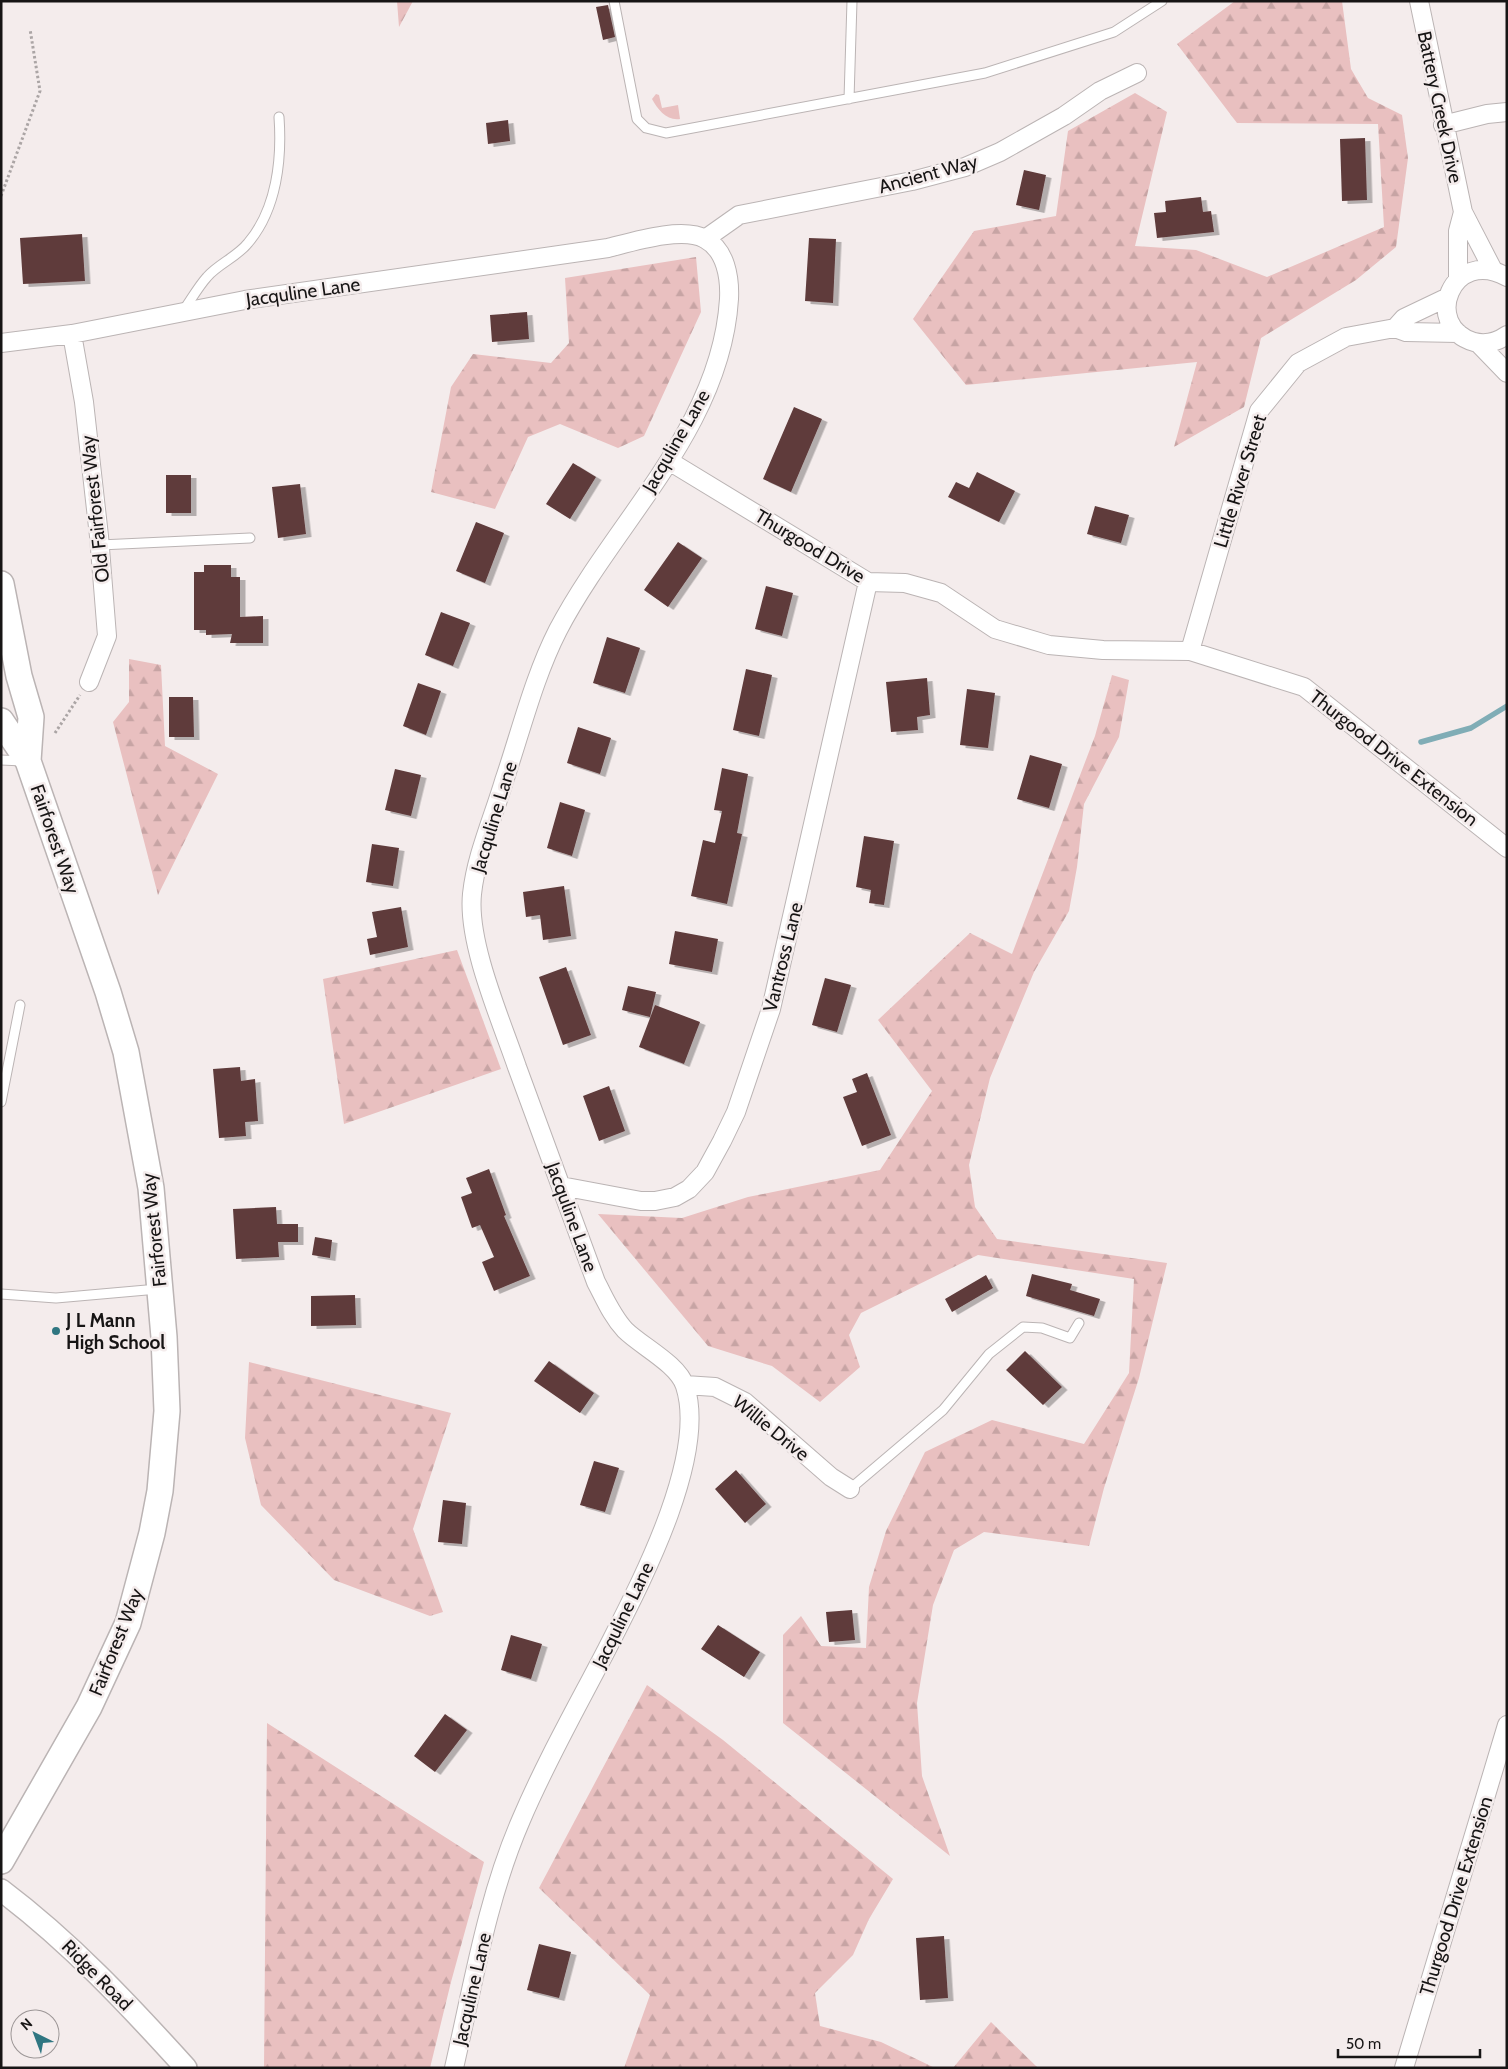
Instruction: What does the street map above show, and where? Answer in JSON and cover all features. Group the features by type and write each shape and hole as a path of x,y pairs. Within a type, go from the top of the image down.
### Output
{"main road":[{"name":"Fairforest Way","path":"1,584 19,676 30,717 28,761"},
{"name":"Fairforest Way","path":"1,721 28,761 108,992 126,1052 151,1188 160,1289 167,1411 160,1491 138,1590 128,1623 89,1707 1,1861"}],"street":[{"name":"Battery Creek Drive","path":"1419,1 1443,124 1463,212 1500,273"},
{"name":"Ancient Way","path":"705,238 739,215 912,181 965,167 1000,152 1064,116 1100,91 1137,73"},
{"path":"1443,124 1487,114 1507,112"},
{"name":"Battery Creek Drive","path":"1458,279 1458,231 1463,212"},
{"name":"Jacquline Lane","path":"1,343 72,334 245,300 608,248 652,238 685,235 705,238 719,252 728,269 730,288 728,321 710,383 669,461 587,581 558,632 524,720 479,861 472,896 476,941 503,1028 596,1282 614,1318 627,1332 667,1363 685,1385 689,1417 688,1436 678,1487 661,1536 634,1598 521,1820 501,1872 454,2068"},
{"path":"1500,273 1482,269 1469,272 1458,279 1450,289 1447,313 1451,324 1467,340 1478,343 1490,343 1507,335"},
{"name":"Little River Street","path":"1395,328 1404,318 1448,298"},
{"name":"Little River Street","path":"1190,650 1259,411 1298,363 1346,337 1395,328 1406,332 1458,333"},
{"name":"Old Fairforest Way","path":"72,334 84,402 100,545 107,636 88,682"},
{"path":"1478,343 1507,373"},
{"name":"Thurgood Drive","path":"669,461 868,582 905,583 941,593 995,629 1049,645 1103,650 1190,650"},
{"name":"Vantross Lane","path":"561,1186 641,1201 655,1201 675,1197 689,1189 705,1172 722,1141 738,1104 771,1009 868,582"},
{"name":"Thurgood Drive Extension","path":"1190,650 1304,687 1507,848"},
{"name":"Willie Drive","path":"685,1385 715,1387 746,1402 831,1477 850,1489"},
{"name":"Thurgood Drive Extension","path":"1404,2068 1507,1725"},
{"name":"Ridge Road","path":"1,1890 63,1940 120,1995 186,2068"}],"lane":[{"path":"614,1 637,119 651,130 666,133 985,73 1114,32 1162,1"},
{"path":"849,99 852,1"},
{"path":"183,312 207,276 248,244 263,219 272,199 281,148 279,117"},
{"path":"100,545 250,538"},
{"path":"1,760 28,761"},
{"path":"1,1102 5,1058 20,1005"},
{"path":"1,1294 56,1298 160,1289"},
{"path":"850,1489 943,1410 989,1354 1023,1327 1042,1328 1070,1338 1079,1323"}],"path":[{"path":"1,196 40,91 30,29"},
{"path":"55,732 71,709"}],"green space":[{"path":"397,1 413,1 399,27"},
{"path":"1235,1 1342,1 1351,69 1368,98 1402,115 1408,158 1396,247 1356,280 1261,338 1244,407 1174,447 1197,362 966,385 913,319 974,231 1056,216 1068,131 1135,93 1167,112 1135,246 1196,250 1267,277 1384,227 1378,124 1237,123 1177,44"},
{"path":"656,94 659,95 662,108 678,105 680,119 671,118 660,111 652,99"},
{"path":"696,257 701,312 644,436 618,448 560,424 528,437 495,509 431,492 451,387 473,354 551,363 569,343 565,278"},
{"path":"129,659 161,665 165,746 218,774 158,895 113,722 129,702"},
{"path":"1112,675 1129,680 1119,737 1084,804 1077,867 1069,911 1034,972 990,1078 969,1165 975,1207 997,1239 1167,1263 1139,1378 1104,1488 1089,1546 984,1532 954,1550 933,1605 917,1703 922,1776 950,1856 783,1723 783,1635 801,1616 821,1646 866,1648 869,1587 886,1531 925,1452 992,1420 1084,1444 1129,1373 1134,1279 978,1255 861,1313 849,1335 860,1367 820,1402 772,1366 708,1346 598,1214 682,1218 748,1197 880,1170 932,1091 878,1020 970,933 1012,954 1095,736"},
{"path":"457,950 501,1069 344,1124 323,979"},
{"path":"249,1362 451,1413 413,1529 443,1612 430,1616 334,1580 261,1505 245,1438"},
{"path":"647,1685 723,1740 893,1879 869,1919 853,1955 815,1993 820,2026 881,2042 935,2068 624,2068 650,1995 539,1888"},
{"path":"267,1723 484,1862 430,2068 264,2068"},
{"path":"991,2022 1038,2068 953,2068"}],"building":[{"path":"608,5 615,37 603,40 596,7"},
{"path":"508,120 510,141 488,144 486,123"},
{"path":"1365,138 1367,200 1342,201 1340,139"},
{"path":"1024,170 1046,175 1039,210 1016,205"},
{"path":"1201,197 1203,212 1211,211 1214,232 1157,238 1154,213 1166,212 1165,201"},
{"path":"82,234 85,281 23,284 20,238"},
{"path":"809,238 836,239 833,303 805,301"},
{"path":"527,312 529,339 492,342 490,315"},
{"path":"794,407 822,419 791,492 763,479"},
{"path":"573,463 596,477 570,519 546,504"},
{"path":"977,472 1015,491 999,522 948,497 956,482 969,488"},
{"path":"166,475 191,475 191,513 166,513"},
{"path":"300,484 306,534 278,538 272,487"},
{"path":"1095,506 1129,515 1121,543 1087,534"},
{"path":"476,522 504,533 485,583 456,571"},
{"path":"678,542 702,558 668,607 644,590"},
{"path":"204,565 231,565 231,577 240,577 240,617 263,616 263,643 230,643 232,634 206,635 206,630 194,630 194,572 204,572"},
{"path":"766,586 793,593 782,636 755,629"},
{"path":"441,612 470,623 453,666 425,655"},
{"path":"607,637 640,648 625,693 593,683"},
{"path":"746,669 772,675 759,736 733,730"},
{"path":"927,678 930,715 917,717 918,730 891,732 886,682"},
{"path":"418,683 441,691 426,735 403,726"},
{"path":"967,689 995,693 988,748 960,745"},
{"path":"169,697 193,697 194,737 169,737"},
{"path":"578,727 611,738 600,774 567,763"},
{"path":"1030,755 1062,764 1049,808 1017,799"},
{"path":"722,768 748,774 737,833 742,834 727,904 691,896 703,840 715,843 722,811 714,810"},
{"path":"395,769 421,775 411,816 385,810"},
{"path":"560,802 585,810 572,856 547,848"},
{"path":"864,836 894,841 884,905 869,903 871,890 856,887"},
{"path":"372,844 399,848 393,886 366,882"},
{"path":"564,886 571,936 543,940 540,915 526,917 523,892"},
{"path":"401,907 408,947 370,955 367,939 377,937 372,912"},
{"path":"675,931 718,939 712,972 669,964"},
{"path":"566,967 591,1035 563,1045 539,977"},
{"path":"825,978 851,985 837,1032 812,1025"},
{"path":"628,986 656,992 650,1017 622,1010"},
{"path":"655,1005 700,1022 684,1064 639,1047"},
{"path":"240,1067 241,1081 255,1079 258,1121 245,1122 246,1136 219,1138 213,1069"},
{"path":"867,1073 891,1135 862,1146 843,1097 857,1092 852,1079"},
{"path":"609,1086 625,1131 599,1141 583,1096"},
{"path":"489,1169 506,1215 504,1216 530,1276 494,1291 482,1262 494,1257 480,1225 472,1228 461,1197 472,1193 466,1178"},
{"path":"276,1207 277,1224 298,1224 298,1242 278,1242 279,1257 236,1259 233,1209"},
{"path":"315,1237 332,1240 330,1258 312,1255"},
{"path":"1032,1274 1072,1284 1070,1290 1100,1299 1094,1316 1026,1296"},
{"path":"986,1275 993,1288 952,1312 945,1299"},
{"path":"355,1295 356,1325 311,1326 311,1296"},
{"path":"1025,1351 1062,1387 1043,1405 1006,1370"},
{"path":"549,1361 594,1393 580,1413 534,1381"},
{"path":"594,1461 619,1468 605,1512 580,1505"},
{"path":"736,1470 766,1504 745,1523 715,1489"},
{"path":"443,1500 466,1503 462,1544 438,1542"},
{"path":"852,1610 855,1640 829,1642 826,1612"},
{"path":"718,1625 760,1652 744,1677 701,1649"},
{"path":"511,1635 542,1644 531,1679 501,1670"},
{"path":"445,1714 467,1730 435,1772 414,1756"},
{"path":"944,1936 948,1998 920,2000 916,1938"},
{"path":"539,1944 571,1952 559,1998 527,1990"}],"waterway":[{"path":"1421,742 1471,728 1507,706"}],"place":[{"name":"J L Mann High School","path":"56,1331"}]}
